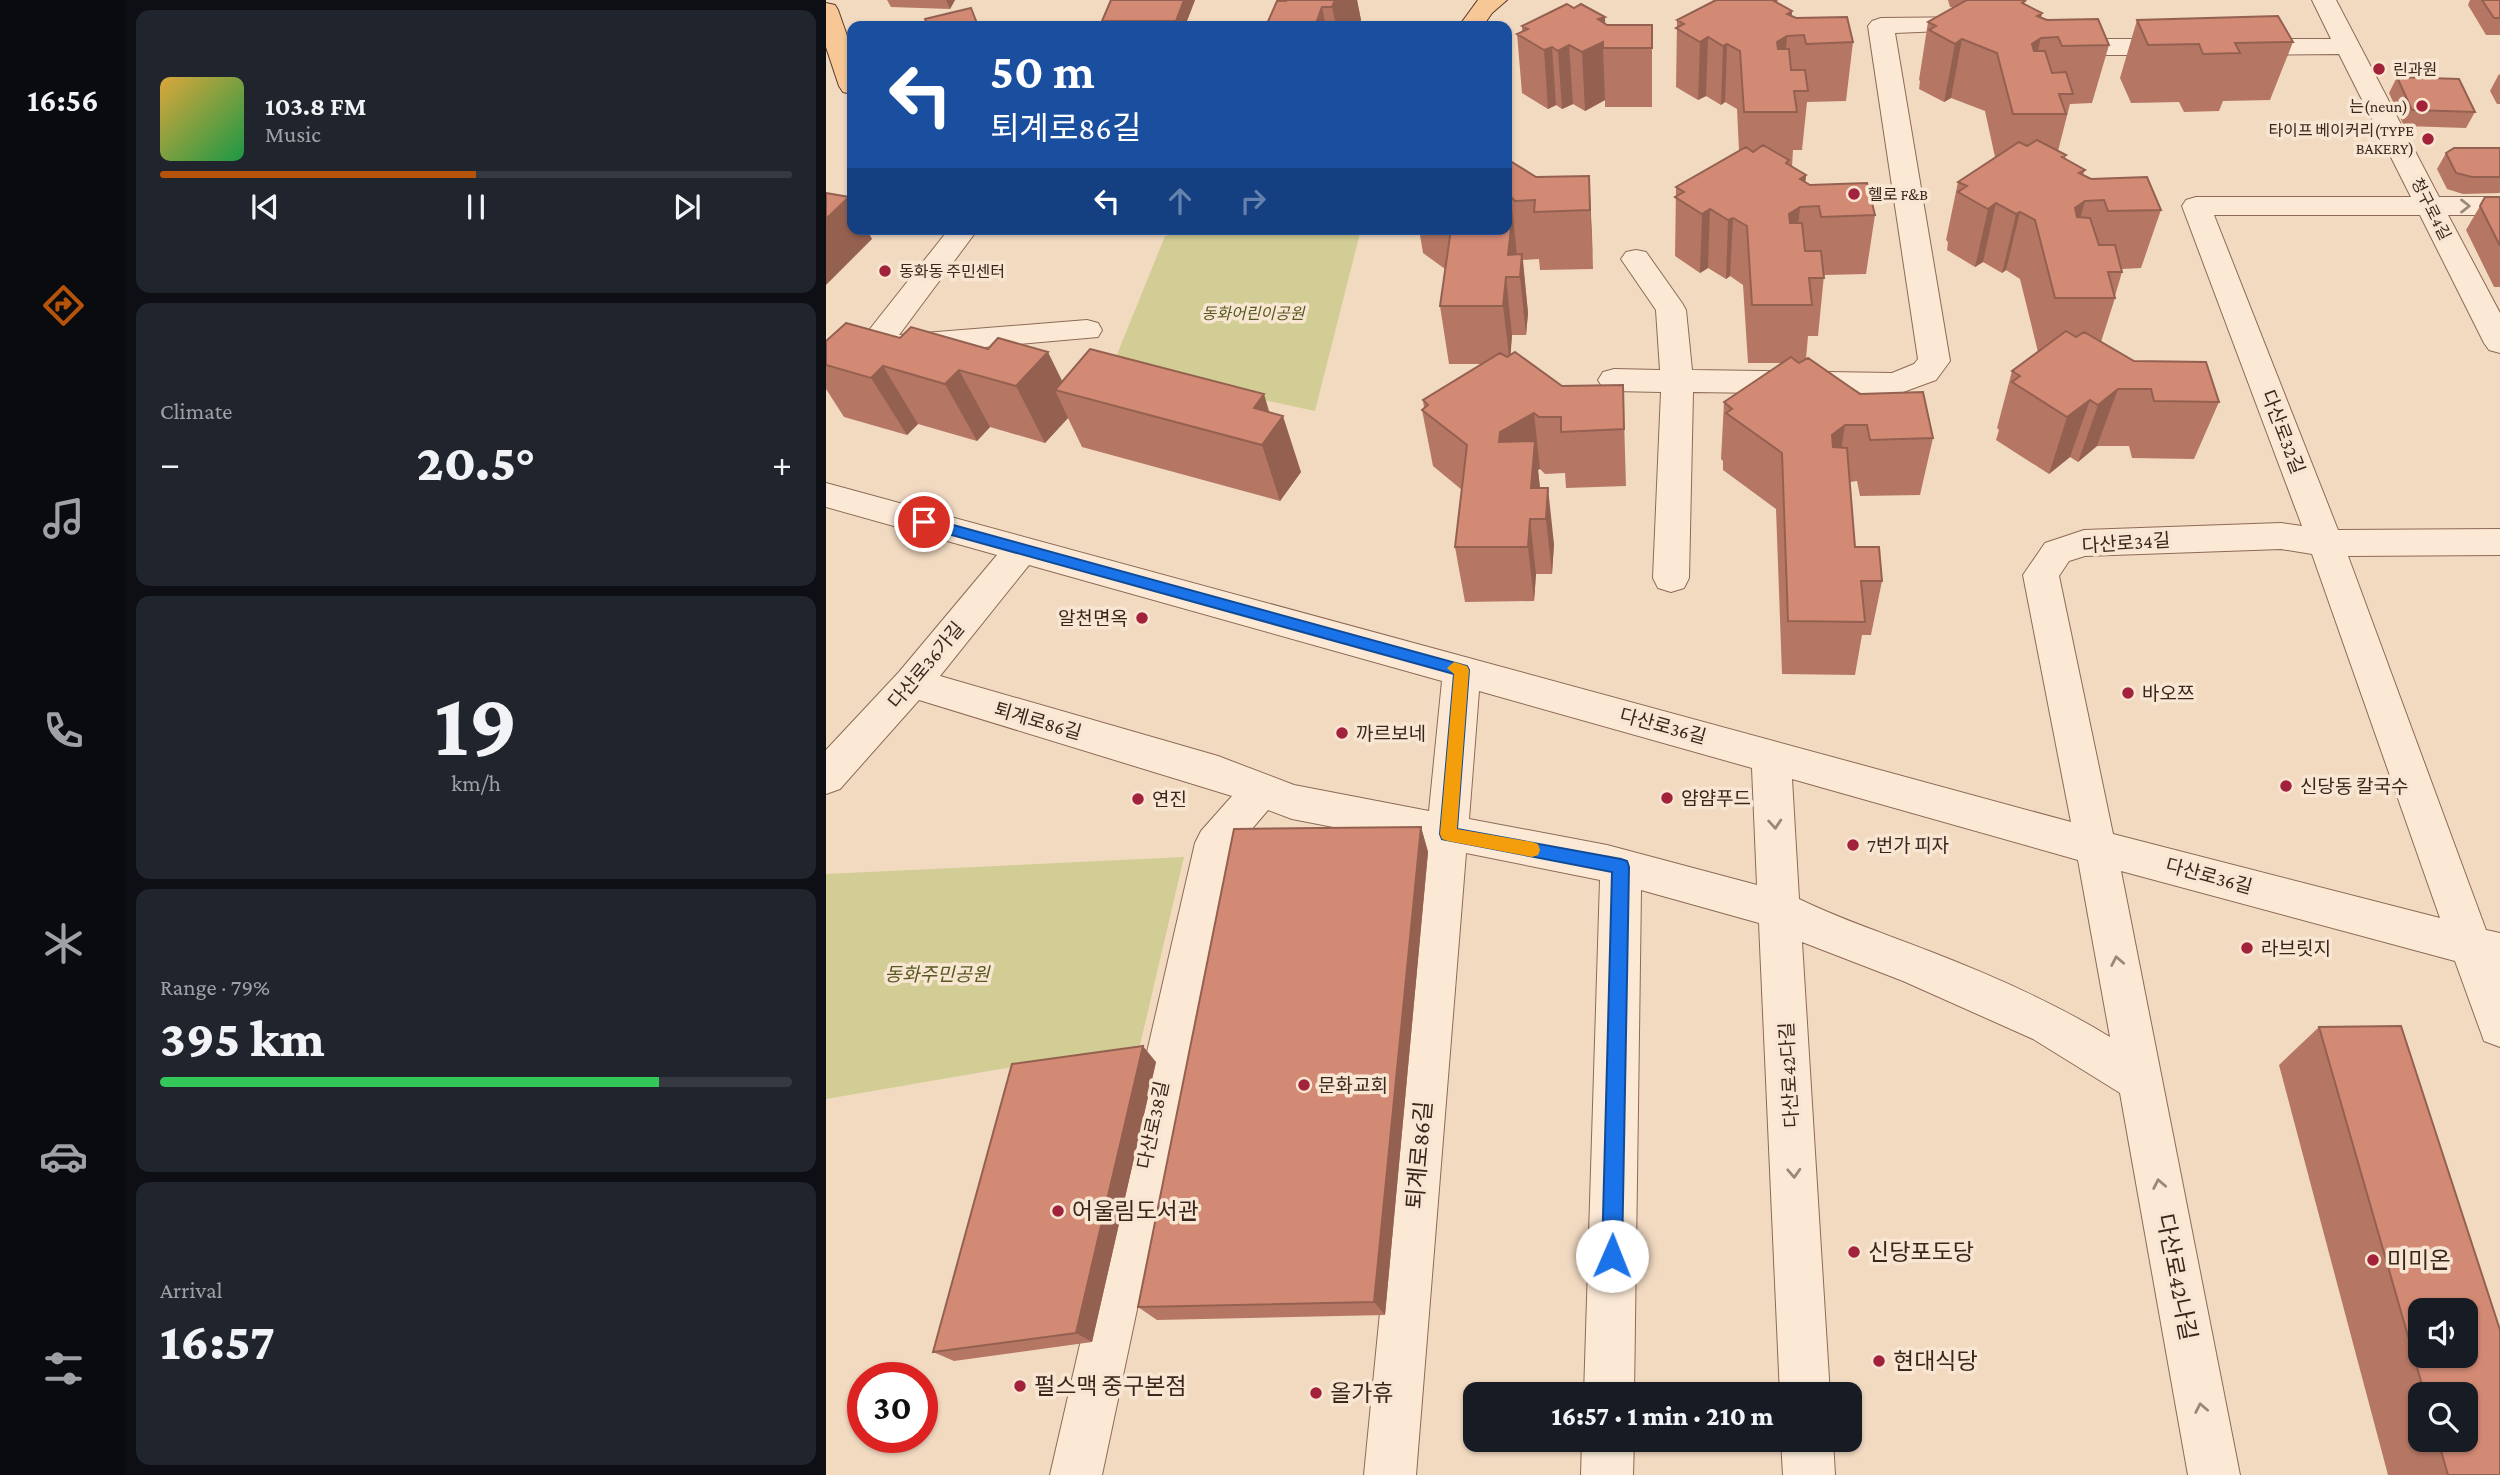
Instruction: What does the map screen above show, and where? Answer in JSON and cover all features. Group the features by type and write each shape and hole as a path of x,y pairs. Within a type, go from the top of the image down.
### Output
{"main road":[{"path":"826,10 847,57"}],"street":[{"name":"청구로4길","path":"2324,0 2500,343"},
{"path":"1614,380 1895,384 1925,372 1934,361 1869,17 2024,25 2101,47 2348,46"},
{"name":"다산로32길","path":"2500,206 2196,205 2486,949 2500,1026"},
{"path":"873,347 959,235"},
{"path":"1636,259 1671,310 1677,380 1671,579"},
{"path":"826,358 873,347 1087,330"},
{"name":"다산로36길","path":"826,495 2096,847 2486,949"},
{"name":"다산로34길","path":"2096,847 2041,575 2057,552 2084,543 2281,536 2326,542 2500,542"},
{"name":"다산로36가길","path":"826,778 912,683 1023,549"},
{"name":"퇴계로86길","path":"1390,1475 1462,670"},
{"name":"퇴계로86길","path":"912,683 1218,774 1292,802 1621,867 1781,910"},
{"name":"다산로42다길","path":"1771,756 1804,1382"},
{"name":"다산로38길","path":"1076,1475 1215,843 1261,790"},
{"name":"다산로42나길","path":"2096,847 2214,1475"},
{"path":"1609,1382 1621,867"},
{"path":"1781,910 1822,931 1917,966 2049,1024 2139,1080"},
{"path":"1607,1475 1608,1452"},
{"path":"1808,1452 1809,1475"}],"green space":[{"name":"동화어린이공원","path":"1359,235 1315,411 1112,367 1165,236"},
{"name":"동화주민공원","path":"1184,857 1140,1045 826,1099 826,874"}],"building":[{"path":"1111,0 1184,0 1176,21 1102,21"},
{"path":"1335,0 1332,7 1322,7 1317,21 1268,21 1277,1"},
{"path":"1716,0 1776,0 1774,1 1792,11 1787,14 1796,18 1847,17 1853,42 1806,44 1804,35 1787,36 1777,42 1778,49 1789,49 1791,70 1805,70 1808,91 1794,91 1797,112 1744,112 1740,51 1727,44 1723,46 1708,37 1700,42 1676,28 1684,24 1677,20"},
{"path":"1967,0 2022,0 2025,1 2022,3 2042,13 2037,16 2047,20 2098,19 2109,45 2062,46 2058,37 2041,38 2032,44 2034,51 2045,51 2052,73 2066,72 2073,94 2059,94 2066,114 2013,114 1997,53 1962,39 1955,44 1929,30 1936,26 1928,22"},
{"path":"2482,0 2500,0 2500,18 2494,18"},
{"path":"1567,4 1574,8 1581,4 1605,17 1598,19 1607,25 1652,25 1652,48 1603,48 1603,42 1582,52 1569,45 1558,51 1552,47 1544,50 1517,34 1528,29 1522,26"},
{"path":"971,8 976,21 926,21 925,19"},
{"path":"2278,16 2293,42 2235,43 2240,53 2203,54 2199,44 2148,45 2137,20"},
{"path":"2397,77 2459,79 2475,112 2412,110"},
{"path":"2037,140 2066,155 2062,157 2085,170 2079,173 2091,179 2147,177 2161,210 2108,211 2104,200 2085,201 2075,208 2077,217 2090,218 2099,245 2115,245 2122,272 2108,272 2115,298 2055,298 2035,220 1996,203 1988,209 1958,192 1967,186 1958,182 2019,142 2027,146"},
{"path":"1763,145 1789,160 1786,163 1806,175 1800,179 1810,185 1867,183 1875,215 1821,217 1819,206 1800,207 1789,214 1790,223 1802,223 1805,251 1821,251 1824,278 1809,278 1812,305 1752,305 1747,226 1733,218 1728,220 1710,209 1702,214 1675,197 1684,192 1676,187 1746,147 1753,152"},
{"path":"2454,148 2500,148 2500,177 2472,177 2456,173 2446,153"},
{"path":"1512,162 1536,177 1589,176 1590,210 1534,212 1535,200 1515,201 1512,198"},
{"path":"826,193 847,197 847,199 826,219"},
{"path":"2485,197 2500,197 2500,246 2480,206"},
{"path":"1450,235 1510,235 1508,255 1522,254 1520,277 1506,277 1503,306 1440,306"},
{"path":"846,323 900,338 911,327 988,349 998,338 1048,352 1016,386 959,370 945,384 883,366 871,378 826,365 826,341"},
{"path":"2066,331 2076,337 2084,332 2134,361 2206,362 2219,402 2154,401 2151,389 2118,389 2098,405 2090,400 2067,417 2012,382 2020,376 2012,371"},
{"path":"1090,349 1264,394 1254,408 1283,416 1262,445 1055,390"},
{"path":"1515,352 1562,386 1623,385 1624,429 1561,432 1561,417 1539,417 1534,413 1500,432 1499,442 1535,441 1531,488 1548,488 1546,519 1530,519 1528,547 1455,547 1467,445 1422,410 1428,405 1423,400 1500,353 1507,357"},
{"path":"1791,357 1799,363 1808,358 1860,394 1923,392 1933,438 1870,440 1867,425 1845,425 1832,435 1833,447 1847,448 1855,547 1879,547 1882,581 1861,581 1865,622 1788,621 1782,453 1726,413 1732,409 1724,402"},
{"name":"문화교회","path":"1421,827 1374,1302 1138,1307 1234,829"},
{"path":"2401,1026 2500,1330 2500,1475 2448,1475 2441,1452 2478,1452 2478,1382 2421,1382 2417,1368 2478,1368 2478,1298 2408,1298 2408,1336 2319,1027"},
{"name":"어울림도서관","path":"1143,1046 1076,1333 933,1352 1012,1064"}],"slow traffic":[{"path":"1454,668 1462,670 1448,834 1532,850"}],"place":[{"name":"린과원","path":"2379,69"},
{"name":"는(neun)","path":"2422,106"},
{"name":"타이프 베이커리(TYPE BAKERY)","path":"2428,139"},
{"name":"헬로 F&B","path":"1854,194"},
{"name":"동화동 주민센터","path":"885,271"},
{"name":"알천면옥","path":"1142,618"},
{"name":"바오쯔","path":"2128,693"},
{"name":"까르보네","path":"1342,733"},
{"name":"신당동 칼국수","path":"2286,786"},
{"name":"얌얌푸드","path":"1667,798"},
{"name":"연진","path":"1138,799"},
{"name":"7번가 피자","path":"1853,845"},
{"name":"라브릿지","path":"2247,948"},
{"name":"문화교회","path":"1304,1085"},
{"name":"어울림도서관","path":"1058,1211"},
{"name":"신당포도당","path":"1854,1252"},
{"name":"미미온","path":"2373,1260"},
{"name":"현대식당","path":"1879,1361"},
{"name":"펄스맥 중구본점","path":"1020,1386"},
{"name":"올가휴","path":"1316,1393"}],"route":[{"path":"924,522 1462,670 1448,834 1621,867 1612,1256"}]}
